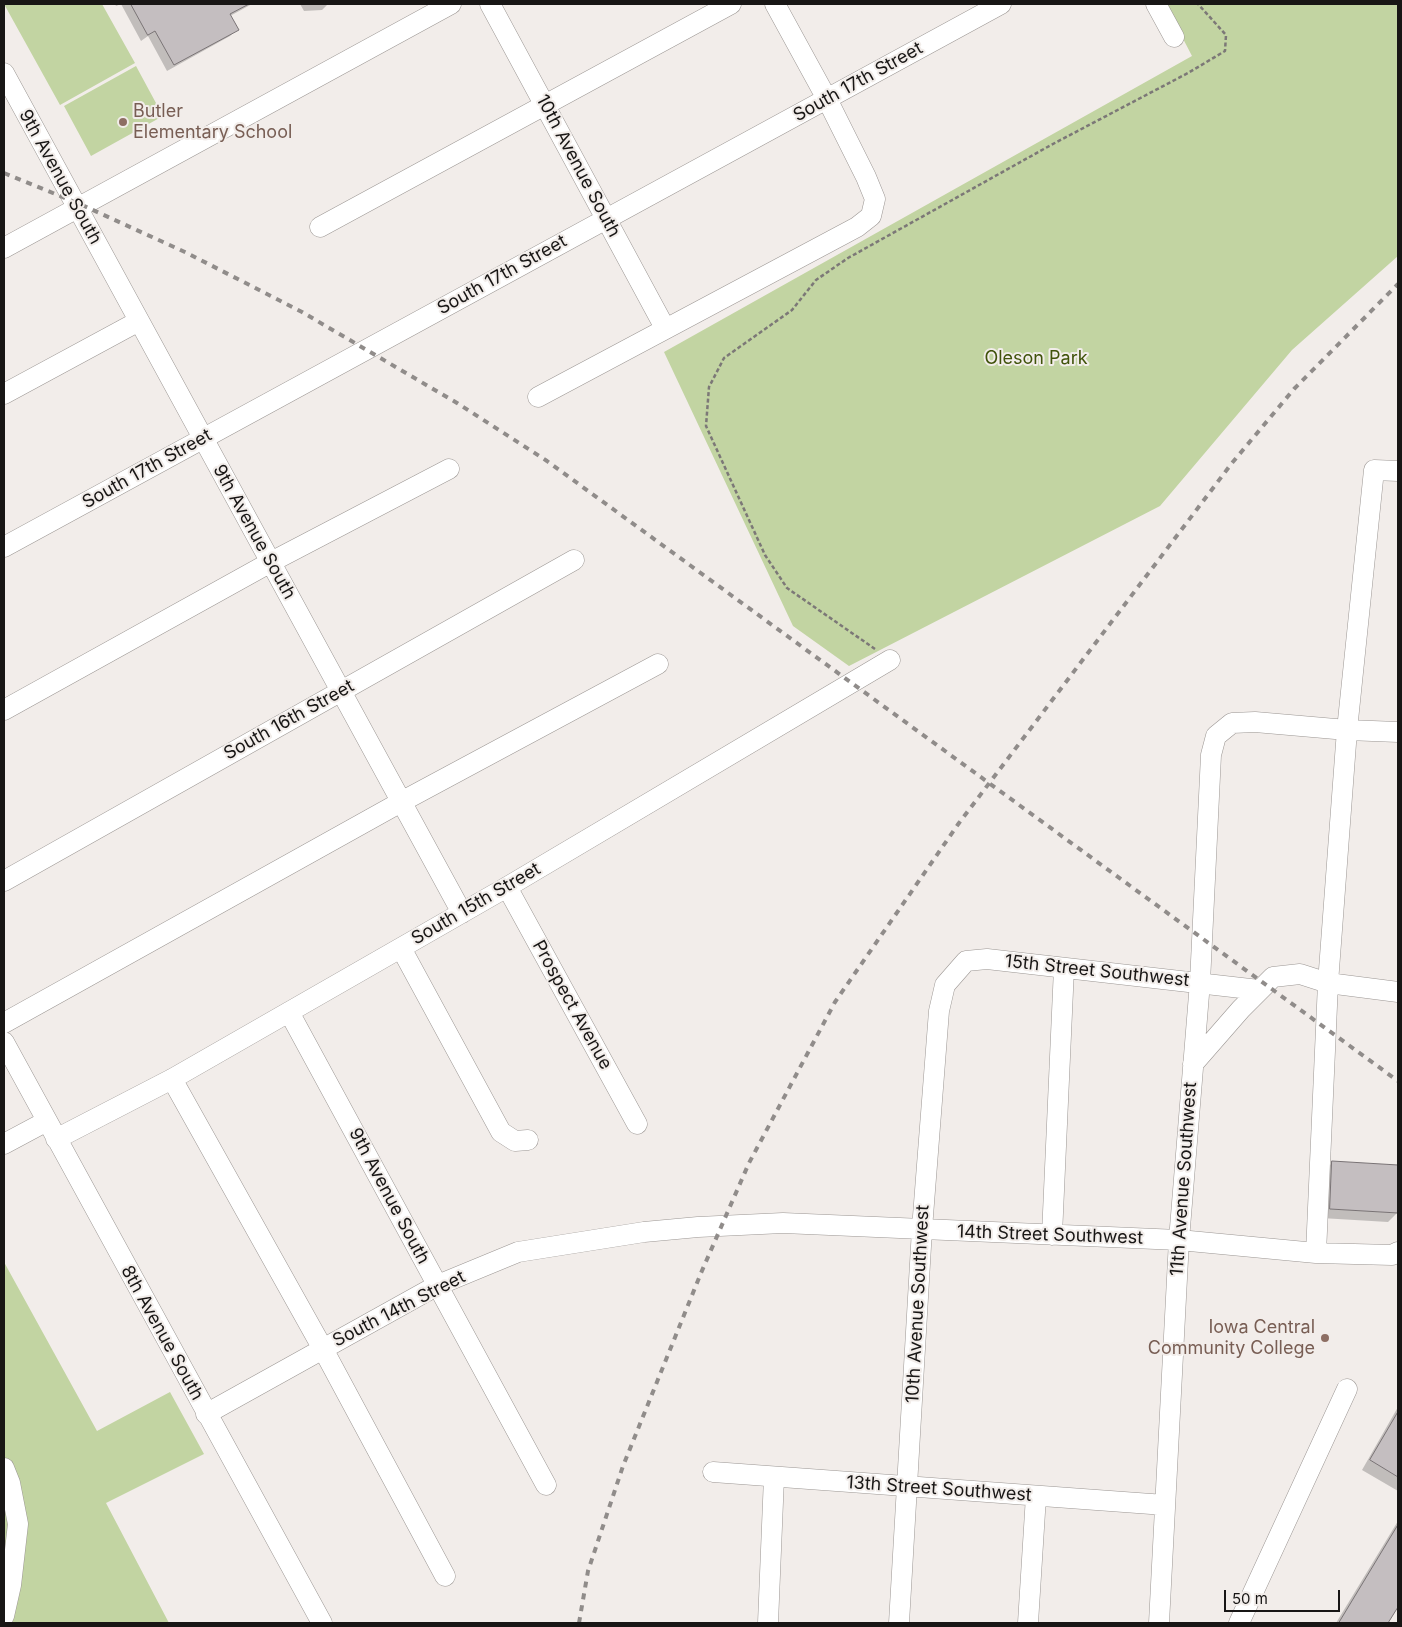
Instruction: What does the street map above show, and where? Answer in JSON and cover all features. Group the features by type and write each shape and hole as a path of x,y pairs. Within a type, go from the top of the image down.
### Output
{"street":[{"path":"4,248 451,4"},
{"name":"10th Avenue South","path":"490,4 665,328"},
{"path":"320,227 544,104 732,4"},
{"path":"538,396 857,227 871,216 875,199 866,178 827,99 775,4"},
{"name":"South 17th Street","path":"4,547 1001,4"},
{"path":"1156,4 1174,37"},
{"name":"9th Avenue South","path":"4,73 462,913"},
{"path":"4,394 139,321"},
{"path":"4,710 271,562 449,469"},
{"path":"1316,1252 1328,983 1347,730 1374,470 1398,471"},
{"name":"South 16th Street","path":"4,881 574,560"},
{"name":"South 15th Street","path":"56,1139 172,1079 290,1012 507,887 890,660"},
{"path":"4,1023 401,802 658,664"},
{"name":"11th Avenue Southwest","path":"1159,1623 1178,1240 1200,982 1211,756 1216,736 1232,723 1255,722 1347,730"},
{"path":"1347,730 1398,732"},
{"name":"Prospect Avenue","path":"507,887 637,1124"},
{"path":"401,948 500,1132 515,1141 528,1140"},
{"name":"15th Street Southwest","path":"945,985 966,961 987,959 1259,990"},
{"path":"1052,1235 1064,968"},
{"path":"1193,1064 1259,990 1273,977 1300,974 1328,983 1398,992"},
{"name":"10th Avenue Southwest","path":"899,1623 922,1229 939,1011 945,985"},
{"name":"9th Avenue South","path":"290,1012 546,1485"},
{"name":"8th Avenue South","path":"4,1042 322,1623"},
{"path":"172,1079 323,1349 445,1576"},
{"path":"4,1144 47,1121"},
{"name":"14th Street Southwest","path":"783,1223 1178,1240 1316,1252 1392,1256 1398,1252"},
{"name":"South 14th Street","path":"206,1414 438,1285 518,1252 644,1232 698,1227 783,1223"},
{"path":"1239,1623 1347,1389"},
{"path":"4,1468 10,1482 18,1524 11,1585 4,1616"},
{"name":"13th Street Southwest","path":"713,1472 1165,1505"},
{"path":"768,1623 774,1477"},
{"path":"1028,1623 1036,1496"}],"path":[{"path":"890,660 787,588 765,555 706,426 708,387 724,358 792,310 816,280 848,258 1225,51 1226,35 1198,4"}],"green space":[{"path":"4,4 102,4 135,63 60,105"},
{"name":"Oleson Park","path":"1165,4 1398,4 1398,256 1292,350 1160,506 849,666 793,626 664,352 1192,56"},
{"path":"136,66 163,116 91,156 64,106"},
{"path":"4,1262 97,1431 170,1392 204,1454 106,1503 169,1623 4,1623"}],"building":[{"path":"131,4 249,4 230,14 239,30 174,65 155,31 148,35"},
{"path":"1332,1161 1398,1165 1398,1213 1330,1209"},
{"path":"1398,1412 1398,1477 1370,1460"},
{"path":"1398,1525 1398,1607 1388,1623 1339,1623"}],"railway":[{"path":"4,173 82,205 187,253 302,312 457,403 547,461 1398,1081"},
{"path":"579,1623 588,1571 623,1466 701,1273 749,1163 835,1002 959,823 1232,463 1294,389 1398,284"}],"place":[{"name":"Butler Elementary School","path":"123,122"},
{"name":"Iowa Central Community College","path":"1325,1338"}]}
